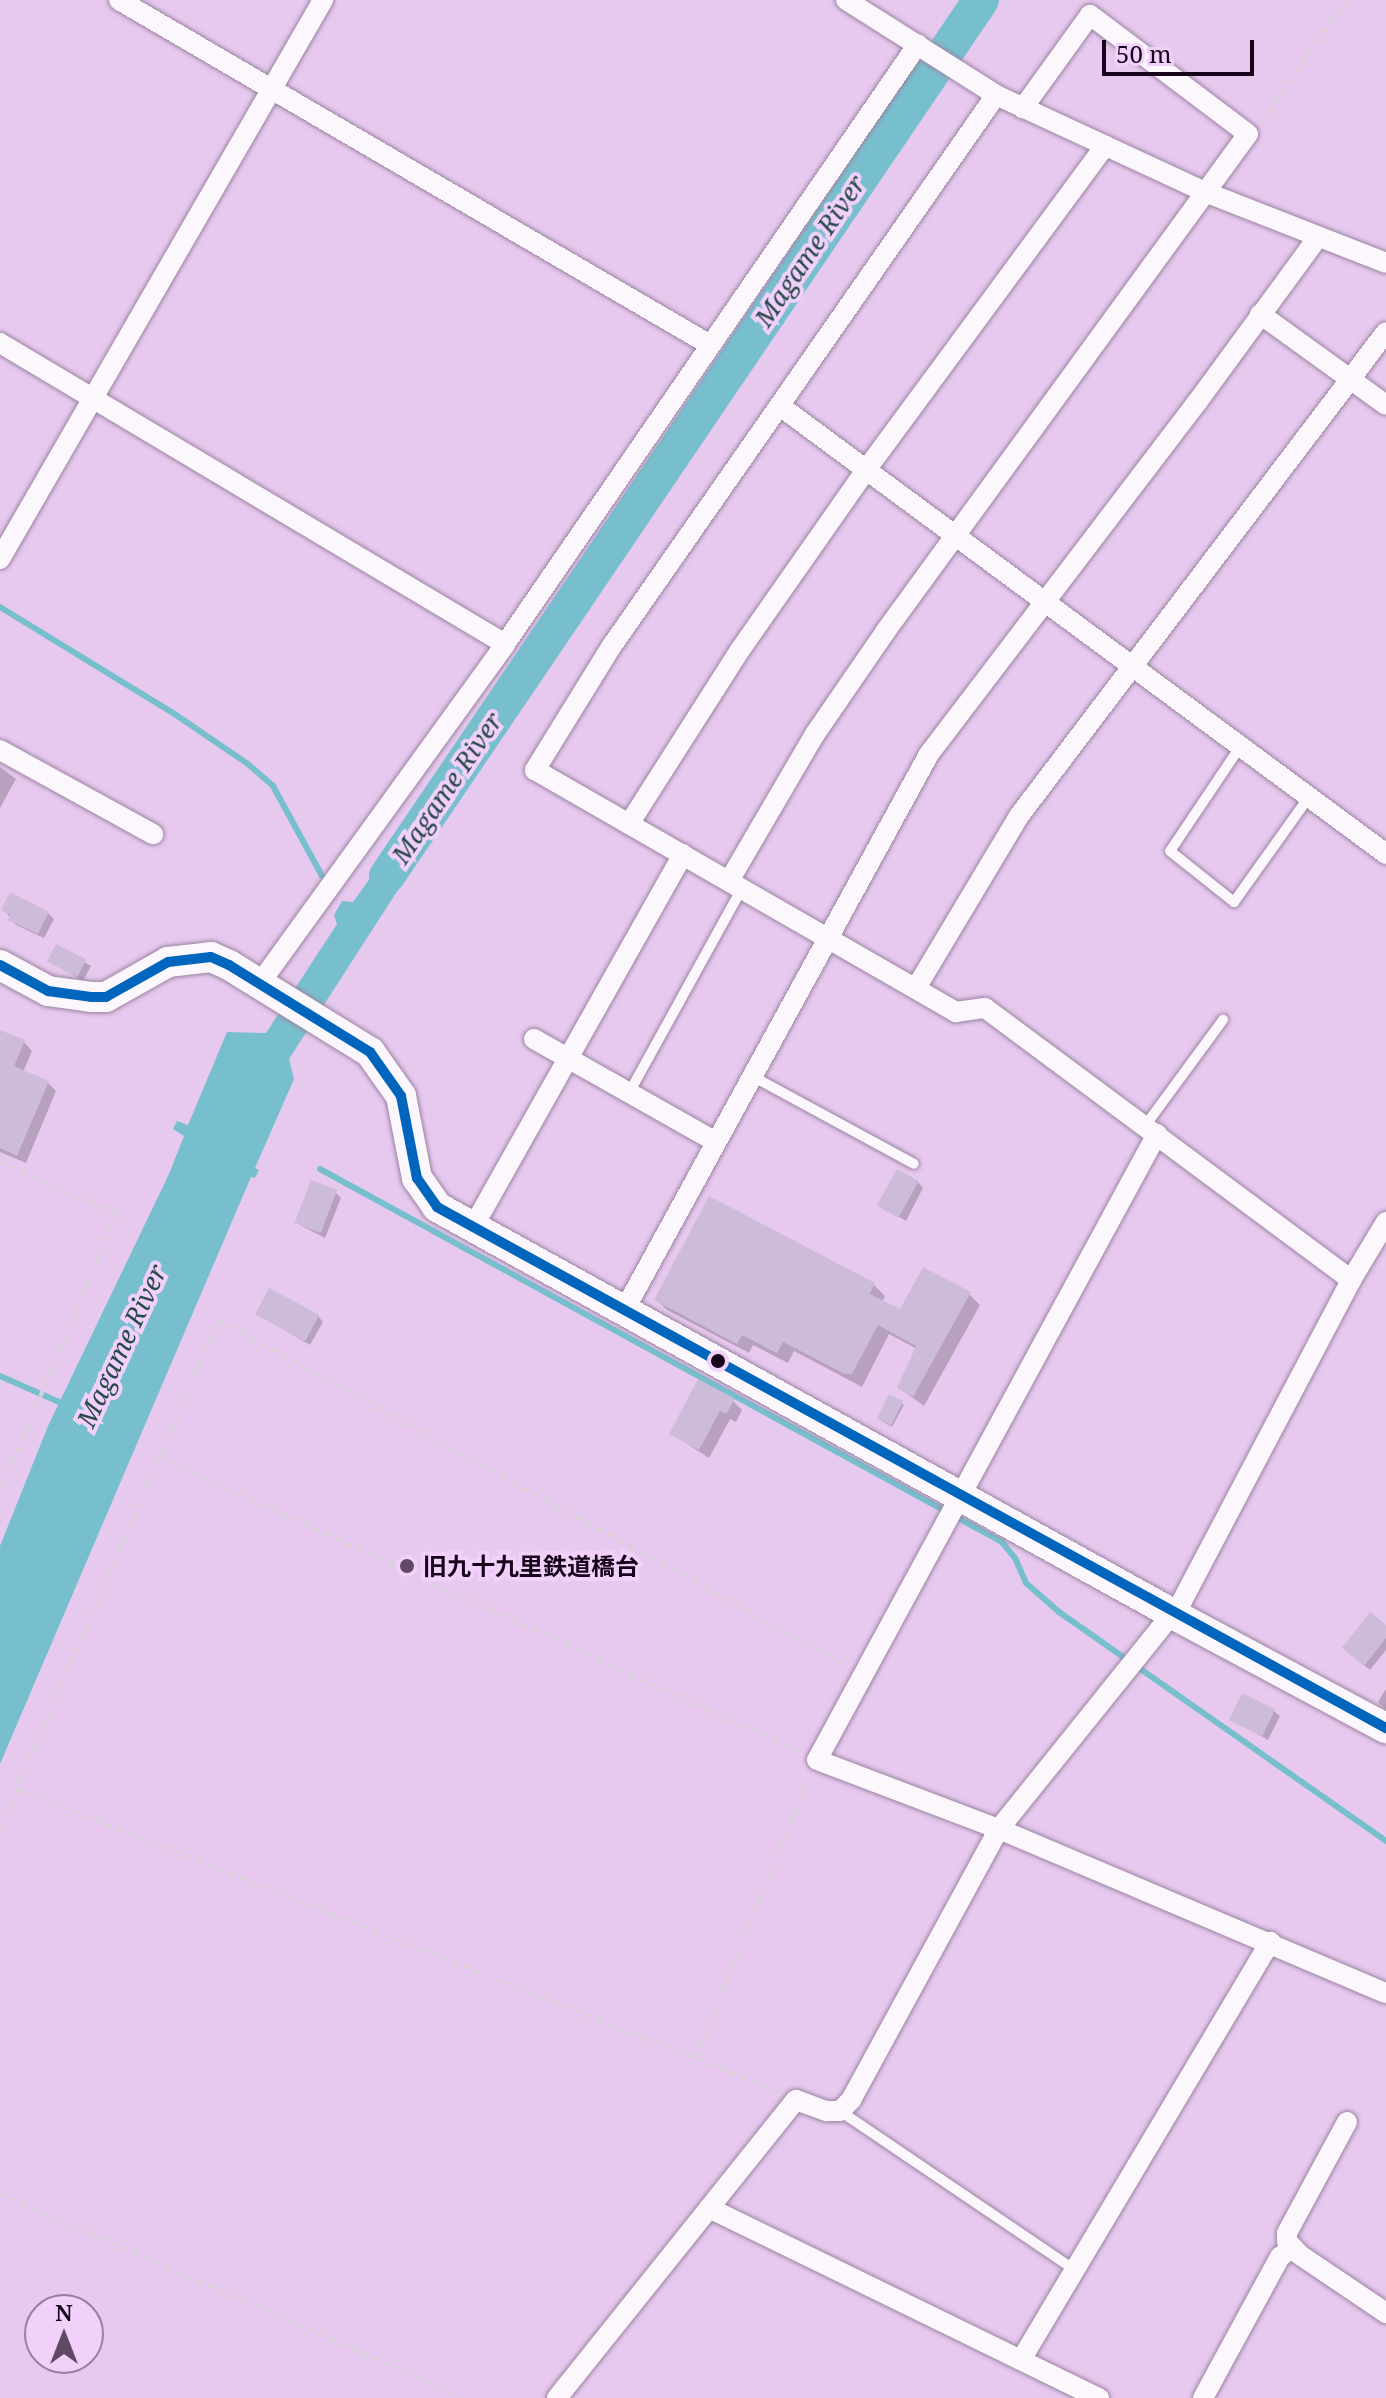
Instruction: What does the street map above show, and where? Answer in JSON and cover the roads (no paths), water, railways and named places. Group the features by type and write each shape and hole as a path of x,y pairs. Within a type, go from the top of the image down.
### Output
{"main road":[{"path":"0,965 48,991 91,997 106,997 168,962 193,956 211,957 260,983 370,1052 388,1074 401,1096 417,1178 437,1207 625,1309 954,1509 1173,1614 1386,1728"}],"street":[{"path":"119,0 710,345"},
{"path":"0,559 323,0"},
{"path":"846,0 996,95 1205,192 1386,263"},
{"path":"736,885 815,734 1248,134 1090,15 1023,108"},
{"path":"260,983 505,644 710,345 926,49"},
{"path":"996,95 611,647 535,770 956,1012 985,1008 1351,1280"},
{"path":"629,824 740,650 866,470 1105,146"},
{"path":"625,1309 929,754 1198,401 1318,237"},
{"path":"1260,314 1386,405"},
{"path":"916,988 1019,816 1386,332"},
{"path":"0,343 505,644"},
{"path":"780,406 1386,854"},
{"path":"0,750 153,834"},
{"path":"473,1227 683,854"},
{"path":"534,1039 716,1142"},
{"path":"1151,1130 968,1476 954,1509 817,1760 999,1829 1386,1993"},
{"path":"557,2398 796,2100 827,2111 840,2111 851,2100 999,1829 1173,1614 1351,1280 1386,1222"},
{"path":"1021,2360 1270,1942"},
{"path":"1347,2122 1287,2233 1292,2248 1386,2313"},
{"path":"709,2208 1099,2398"},
{"path":"1203,2398 1280,2257 1292,2248"}],"lane":[{"path":"1240,747 1170,851 1234,902 1309,797"},
{"path":"629,1093 736,885"},
{"path":"1151,1130 1223,1020"},
{"path":"752,1076 914,1164"},
{"path":"840,2111 1075,2270"}],"water":[{"path":"404,831 425,848 289,1059 294,1079 255,1168 259,1170 255,1178 251,1177 0,1764 0,1546 48,1426 169,1174 184,1136 173,1129 177,1121 188,1125 227,1032 266,1033 337,924 334,915 342,901 353,902"}],"waterway":[{"name":"Magame River","path":"387,876 981,0"},
{"path":"0,607 176,715 248,764 273,786 322,876"},
{"path":"320,1169 1002,1542 1015,1558 1026,1583 1059,1612 1386,1841"},
{"path":"0,1376 66,1405"}],"place":[{"name":"旧九十九里鉄道橋台","path":"407,1566"}]}
